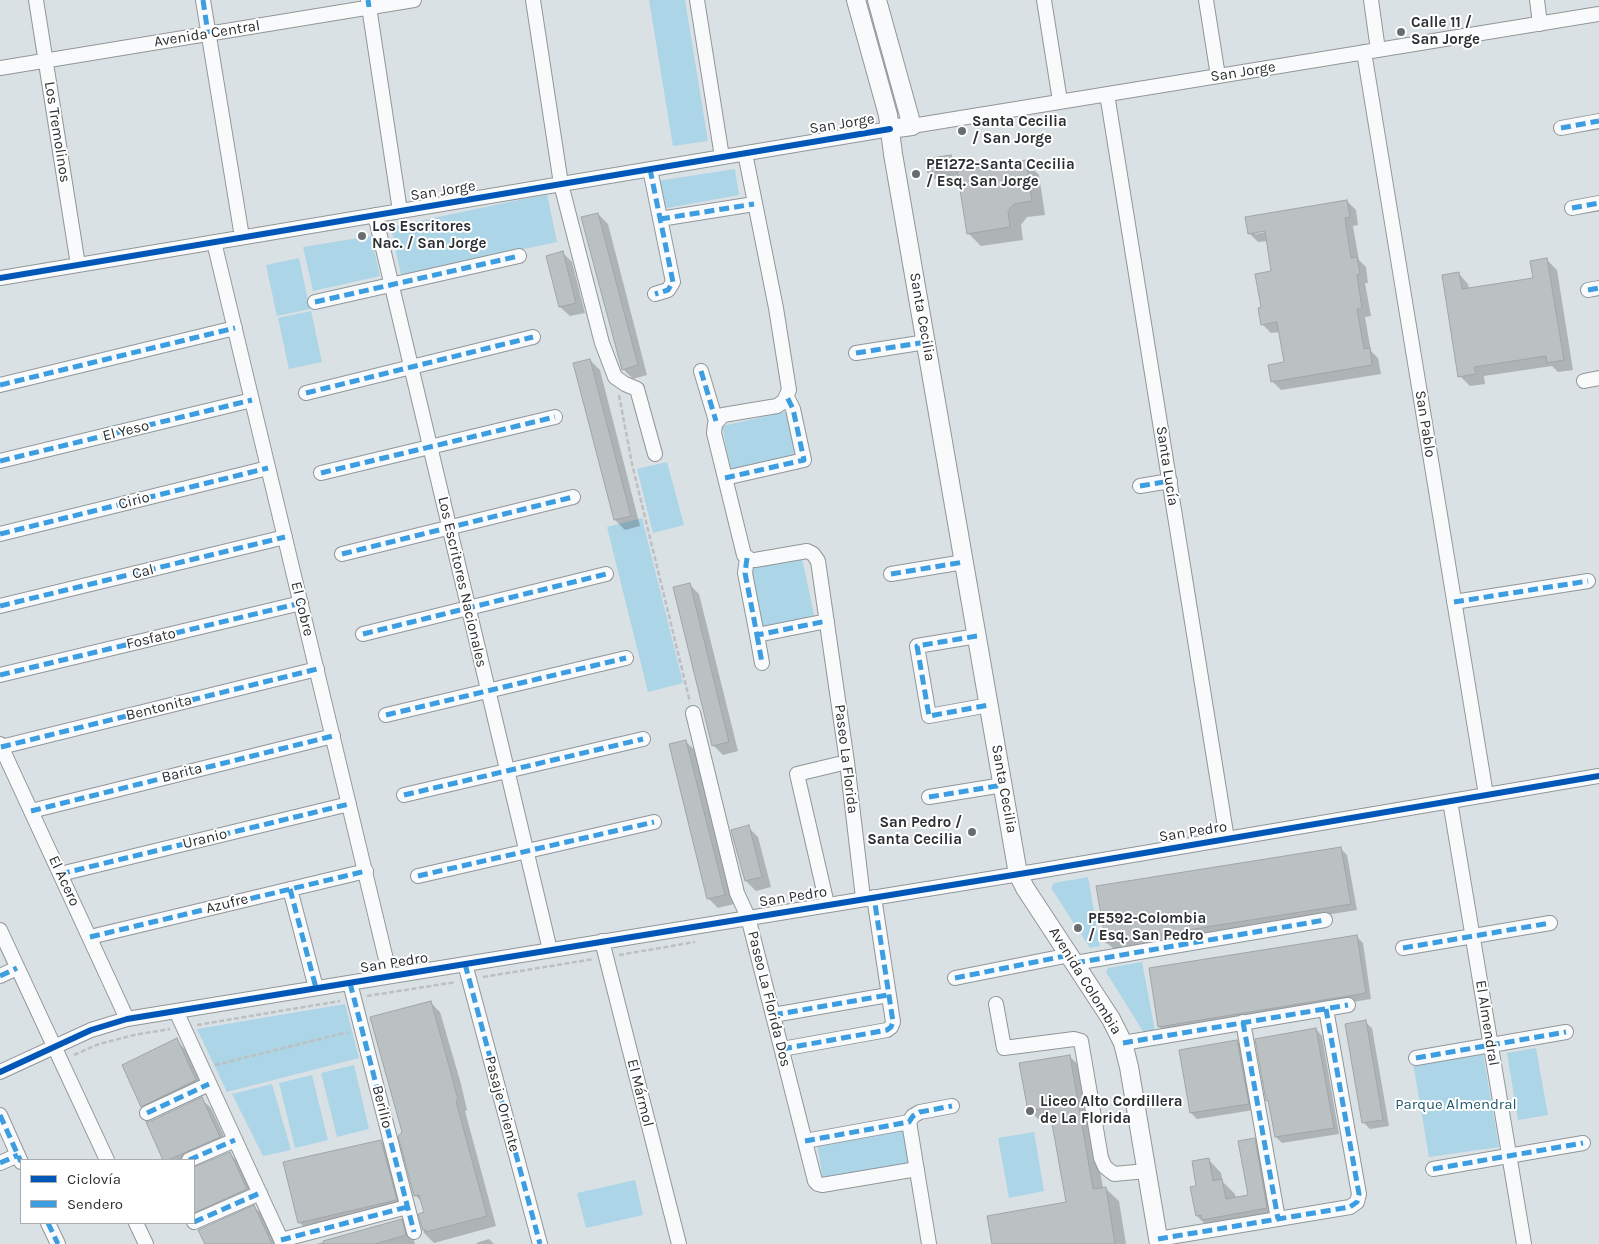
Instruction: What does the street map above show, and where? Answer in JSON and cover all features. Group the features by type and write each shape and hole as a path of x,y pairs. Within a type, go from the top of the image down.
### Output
{"main road":[{"name":"Santa Cecilia","path":"856,0 888,115 1018,874"},
{"path":"877,0 912,126"},
{"name":"San Jorge","path":"890,129 912,126"},
{"name":"Avenida Colombia","path":"1018,874 1025,888 1112,1019 1123,1043 1129,1067 1158,1242"}],"street":[{"name":"Los Tremolinos","path":"36,0 78,265"},
{"path":"203,0 242,237"},
{"name":"Avenida Central","path":"0,68 208,34 368,4 414,0"},
{"path":"533,0 561,184 602,343 615,377 637,389 655,454"},
{"path":"697,0 722,157"},
{"path":"1044,0 1060,101"},
{"path":"1206,0 1218,76"},
{"path":"1371,0 1378,50"},
{"path":"1537,0 1540,24"},
{"path":"368,4 400,211"},
{"name":"San Jorge","path":"912,126 1599,14"},
{"name":"San Pablo","path":"1364,52 1486,796"},
{"name":"Santa Lucía","path":"1107,94 1228,839"},
{"path":"1560,128 1599,121"},
{"name":"San Jorge","path":"0,278 890,129"},
{"path":"745,153 789,390 787,397 777,406 726,414 714,424 714,433 742,551 747,558 745,573 762,663"},
{"path":"650,169 672,282 668,290 656,294"},
{"path":"1572,208 1599,203"},
{"path":"660,219 754,204"},
{"name":"Los Escritores Nacionales","path":"374,215 550,950"},
{"name":"El Cobre","path":"214,242 390,976"},
{"path":"316,302 519,256"},
{"path":"0,385 235,328"},
{"path":"306,392 533,337"},
{"path":"856,353 926,342"},
{"path":"701,371 716,421"},
{"path":"1584,381 1599,378"},
{"path":"725,478 804,460 793,409 787,397"},
{"name":"El Yeso","path":"0,461 252,400"},
{"path":"322,473 555,417"},
{"name":"Cirio","path":"0,534 268,468"},
{"path":"1140,486 1170,481"},
{"path":"342,554 573,497"},
{"name":"Cal","path":"0,606 285,537"},
{"name":"Paseo La Florida","path":"747,558 755,560 804,552 814,554 818,561 847,762 869,898 892,1022 891,1027 887,1030 782,1049"},
{"path":"891,574 964,562"},
{"path":"363,634 606,574"},
{"path":"1454,602 1588,581"},
{"name":"Fosfato","path":"0,675 301,603"},
{"path":"756,635 827,621"},
{"path":"977,636 917,646 929,716 989,705"},
{"path":"386,715 626,658"},
{"name":"Bentonita","path":"1,745 317,669"},
{"name":"Paseo La Florida Dos","path":"693,713 737,893 748,917 815,1181 820,1185 917,1169"},
{"name":"Barita","path":"31,811 333,736"},
{"path":"404,795 643,739"},
{"name":"El Acero","path":"1,745 127,1019"},
{"path":"826,904 798,774 847,762"},
{"name":"San Pedro","path":"0,1072 91,1030 127,1019 1018,874 1599,776"},
{"path":"929,797 1003,785"},
{"name":"El Almendral","path":"1450,801 1524,1244"},
{"name":"Uranio","path":"60,874 349,804"},
{"path":"418,876 654,822"},
{"name":"Azufre","path":"90,937 366,871"},
{"path":"290,889 316,988"},
{"path":"955,978 1325,920"},
{"path":"1403,948 1550,923"},
{"path":"0,930 107,1159"},
{"name":"El Mármol","path":"602,941 679,1244"},
{"name":"Pasaje Oriente","path":"465,964 540,1244"},
{"path":"0,976 17,968"},
{"name":"Berilio","path":"350,983 414,1232"},
{"path":"773,1015 888,995"},
{"path":"996,1004 1004,1048 1074,1039 1081,1041 1101,1158 1105,1167 1114,1174 1146,1171"},
{"path":"1123,1043 1348,1005"},
{"path":"1158,1242 1350,1207 1357,1202 1359,1194 1326,1009"},
{"path":"176,1011 282,1242 407,1207"},
{"path":"1243,1022 1278,1219"},
{"path":"1416,1058 1566,1032"},
{"path":"147,1113 209,1084"},
{"path":"930,1244 909,1122 913,1116 920,1112 952,1106"},
{"path":"0,1115 20,1159 0,1163"},
{"path":"805,1141 909,1122"},
{"path":"190,1159 235,1140"},
{"path":"1433,1169 1583,1143"},
{"path":"195,1222 260,1192"},
{"path":"48,1224 58,1244"},
{"path":"136,1224 146,1244"}],"path":[{"path":"615,377 632,464 693,713"},
{"path":"61,1061 99,1044 134,1035 704,941"},
{"path":"202,1068 362,1028"}],"green space":[{"path":"649,0 685,0 708,141 673,146"},
{"path":"735,169 739,195 662,209 657,181"},
{"path":"547,194 557,242 401,275 391,227"},
{"path":"371,236 380,276 313,291 303,247"},
{"path":"299,258 310,309 277,316 266,265"},
{"path":"311,311 322,362 289,369 278,318"},
{"path":"790,411 802,465 733,480 722,426"},
{"path":"667,462 684,525 653,533 637,469"},
{"path":"642,518 683,683 648,692 607,527"},
{"path":"801,554 815,619 764,630 750,565"},
{"path":"1088,877 1100,946 1090,948 1051,888 1054,883"},
{"path":"1142,962 1155,1031 1144,1033 1106,972 1108,968"},
{"path":"345,1004 359,1058 227,1092 197,1029"},
{"path":"1536,1048 1548,1115 1518,1120 1507,1053"},
{"name":"Parque Almendral","path":"1483,1053 1499,1147 1429,1157 1413,1063"},
{"path":"354,1065 369,1129 337,1137 321,1073"},
{"path":"312,1075 328,1140 295,1148 279,1083"},
{"path":"272,1084 291,1150 263,1156 232,1094"},
{"path":"903,1130 909,1165 823,1180 817,1144"},
{"path":"1034,1132 1044,1191 1009,1198 998,1138"},
{"path":"635,1180 643,1215 586,1228 577,1193"}],"building":[{"path":"951,155 954,169 928,173 925,159"},
{"path":"1026,160 1032,201 1014,204 1008,211 1010,227 967,234 957,171"},
{"path":"1347,200 1350,217 1345,218 1351,258 1357,257 1360,274 1357,275 1362,308 1357,309 1364,349 1370,348 1372,365 1271,382 1268,365 1284,362 1277,322 1261,325 1258,308 1261,307 1255,274 1271,271 1265,231 1248,234 1245,217"},
{"path":"598,213 638,365 622,370 581,217"},
{"path":"563,251 576,303 559,307 546,256"},
{"path":"1547,258 1564,360 1547,363 1546,356 1474,367 1476,374 1458,377 1442,275 1459,272 1462,289 1533,278 1530,261"},
{"path":"590,359 631,516 614,520 573,363"},
{"path":"690,583 729,742 712,746 673,587"},
{"path":"686,740 725,895 707,899 669,744"},
{"path":"749,825 762,877 745,881 731,830"},
{"path":"1341,847 1351,904 1106,943 1096,886"},
{"path":"1357,935 1366,993 1158,1027 1149,968"},
{"path":"431,1001 487,1216 426,1232 426,1230 423,1230 418,1214 424,1212 419,1195 414,1196 398,1136 402,1132 370,1017"},
{"path":"1366,1020 1383,1120 1362,1123 1345,1024"},
{"path":"1316,1028 1334,1128 1275,1137 1268,1100 1266,1101 1255,1039"},
{"path":"177,1038 196,1080 141,1107 122,1065"},
{"path":"1237,1040 1249,1104 1190,1113 1179,1050"},
{"path":"1070,1055 1093,1189 1106,1187 1115,1244 992,1244 987,1216 1066,1202 1049,1107 1028,1111 1019,1063"},
{"path":"202,1097 220,1137 170,1159 163,1159 146,1122"},
{"path":"1255,1138 1267,1208 1202,1220 1201,1215 1196,1216 1190,1187 1196,1186 1192,1161 1209,1158 1213,1181 1222,1179 1226,1199 1248,1195 1238,1141"},
{"path":"381,1140 397,1200 298,1223 283,1162"},
{"path":"230,1152 247,1189 195,1213 195,1167"},
{"path":"254,1205 272,1244 205,1244 198,1230"},
{"path":"402,1219 406,1235 375,1244 324,1244 323,1241"}],"marked path":[{"path":"203,0 208,34"},
{"path":"368,0 369,7"},
{"path":"1561,128 1599,121"},
{"path":"650,169 673,282 668,290 655,294"},
{"path":"1572,208 1599,203"},
{"path":"660,219 754,204"},
{"path":"315,302 519,256"},
{"path":"1588,290 1599,288"},
{"path":"0,385 235,328"},
{"path":"306,393 533,337"},
{"path":"856,353 926,342"},
{"path":"701,371 716,421"},
{"path":"725,478 804,460 793,409 787,397"},
{"path":"0,461 252,400"},
{"path":"321,473 555,417"},
{"path":"0,534 268,468"},
{"path":"1140,486 1170,481"},
{"path":"342,554 573,497"},
{"path":"0,606 285,537"},
{"path":"747,558 745,573 757,635 827,621"},
{"path":"891,574 964,562"},
{"path":"363,634 606,574"},
{"path":"1454,602 1588,581"},
{"path":"0,675 301,603"},
{"path":"757,635 762,663"},
{"path":"977,636 917,646 929,716 989,705"},
{"path":"386,715 626,658"},
{"path":"1,747 317,669"},
{"path":"31,811 333,736"},
{"path":"404,795 643,739"},
{"path":"929,797 1003,785"},
{"path":"60,874 349,804"},
{"path":"418,876 654,822"},
{"path":"90,937 366,871"},
{"path":"290,889 316,988"},
{"path":"782,1049 887,1030 891,1027 893,1022 874,897"},
{"path":"1075,963 1325,920"},
{"path":"1403,948 1550,923"},
{"path":"955,978 1070,955"},
{"path":"465,964 540,1244"},
{"path":"0,976 17,968"},
{"path":"350,983 414,1232"},
{"path":"773,1015 888,995"},
{"path":"1123,1043 1348,1005"},
{"path":"1158,1239 1350,1207 1357,1202 1359,1194 1326,1009"},
{"path":"1243,1022 1278,1219"},
{"path":"1416,1058 1566,1032"},
{"path":"147,1113 209,1084"},
{"path":"805,1141 909,1122 913,1116 920,1112 952,1106"},
{"path":"0,1115 20,1160"},
{"path":"191,1159 235,1140"},
{"path":"1433,1169 1583,1143"},
{"path":"0,1163 18,1155"},
{"path":"195,1222 260,1193"},
{"path":"281,1240 407,1207"},
{"path":"48,1224 58,1244"}],"cycle path":[{"path":"0,278 890,129"},
{"path":"0,1072 91,1030 127,1019 1038,871 1599,776"}],"place":[{"name":"Calle 11 / San Jorge","path":"1401,32"},
{"name":"Santa Cecilia / San Jorge","path":"962,131"},
{"name":"PE1272-Santa Cecilia / Esq. San Jorge","path":"916,174"},
{"name":"Los Escritores Nac. / San Jorge","path":"362,236"},
{"name":"San Pedro / Santa Cecilia","path":"972,832"},
{"name":"PE592-Colombia / Esq. San Pedro","path":"1078,928"},
{"name":"Liceo Alto Cordillera de La Florida","path":"1030,1111"}]}
